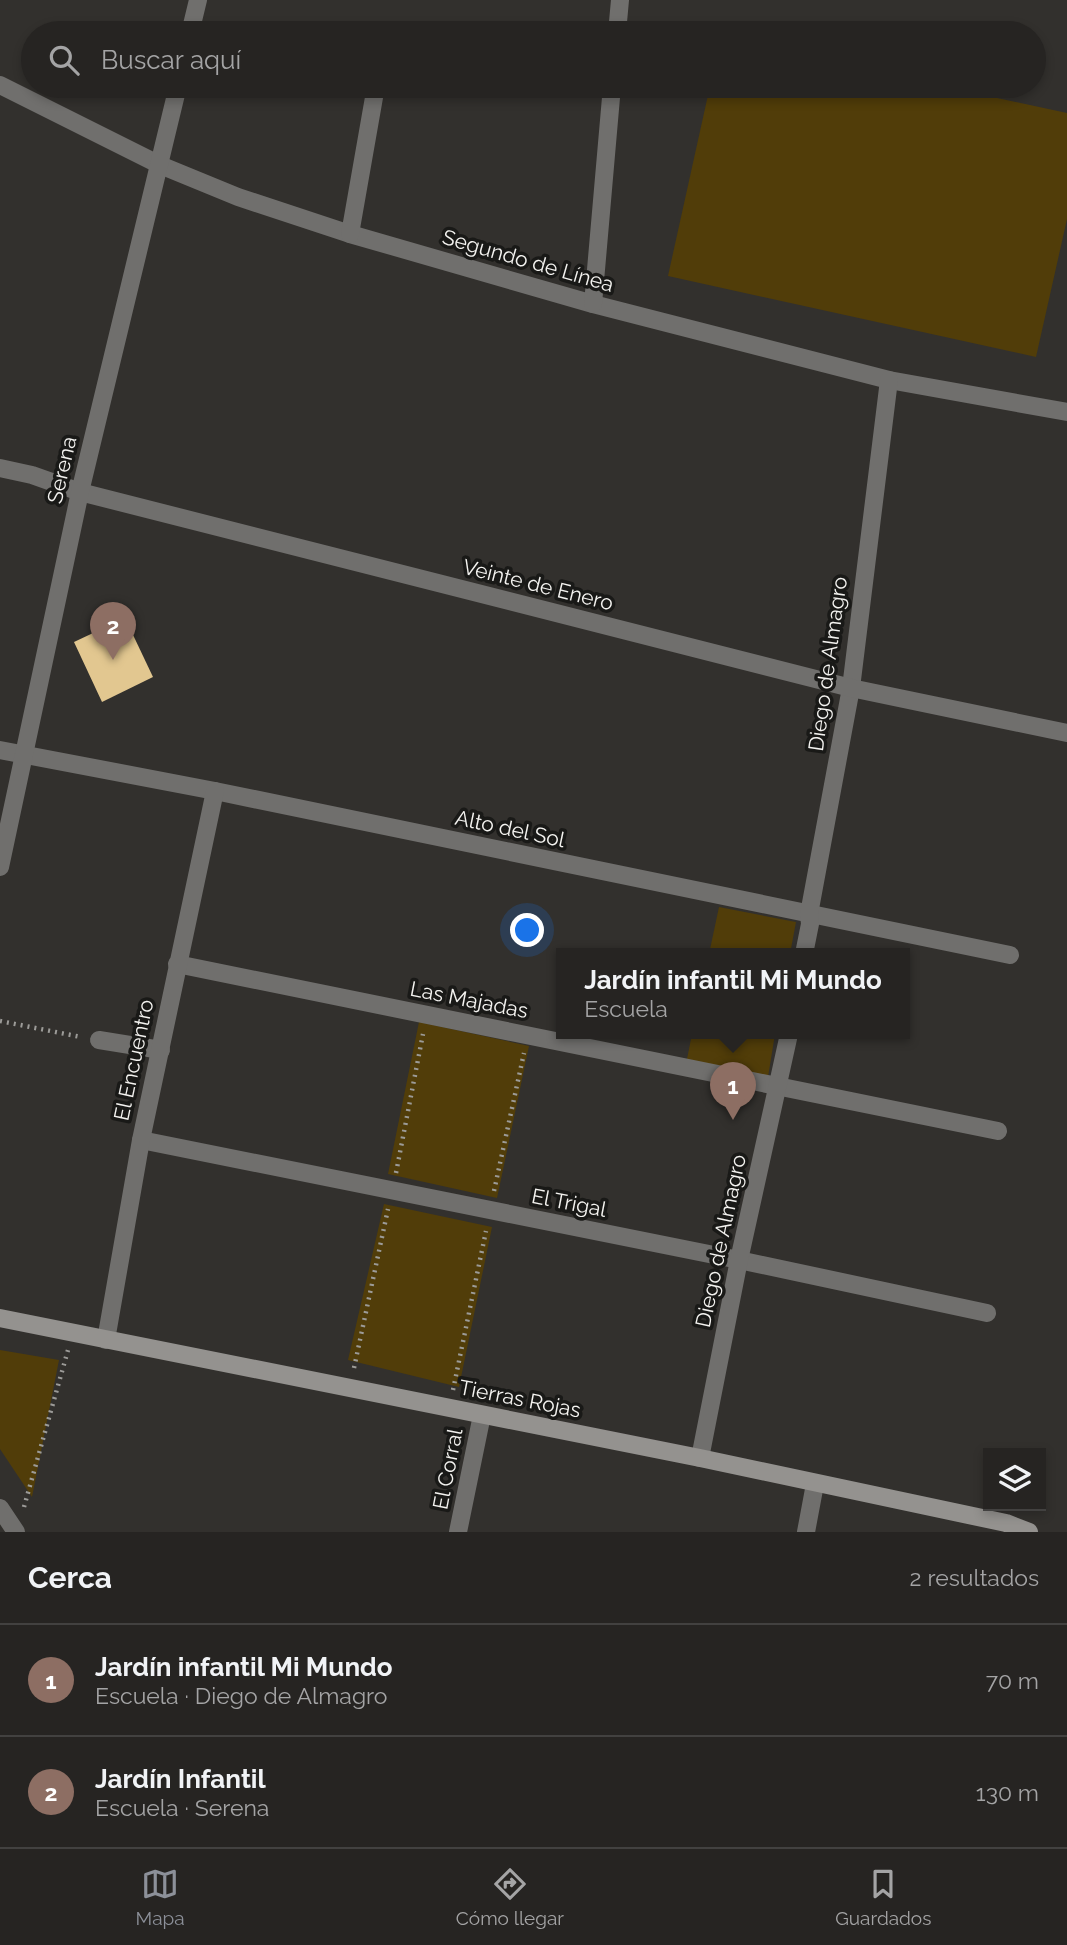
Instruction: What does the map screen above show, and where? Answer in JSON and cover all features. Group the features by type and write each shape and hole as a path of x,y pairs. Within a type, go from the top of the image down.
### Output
{"main road":[{"name":"Tierras Rojas","path":"0,1318 700,1458 1006,1523 1029,1532"}],"street":[{"path":"193,21 198,0"},
{"path":"618,21 620,0"},
{"name":"Segundo de Línea","path":"0,85 21,96"},
{"name":"Segundo de Línea","path":"26,98 160,165 237,197 350,234 593,303 889,380 1067,412"},
{"name":"Serena","path":"0,867 80,492 175,98"},
{"path":"350,234 374,98"},
{"path":"593,303 611,98"},
{"name":"Diego de Almagro","path":"805,948 810,924 809,914 851,688 889,380"},
{"name":"Veinte de Enero","path":"0,468 32,475 80,492 851,688 1067,733"},
{"name":"Alto del Sol","path":"0,750 215,791 1010,955"},
{"name":"El Encuentro","path":"106,1340 141,1140 215,791"},
{"name":"Las Majadas","path":"177,964 998,1131"},
{"name":"Diego de Almagro","path":"700,1458 739,1260 788,1039"},
{"path":"99,1041 161,1050"},
{"name":"El Trigal","path":"141,1140 739,1260 987,1313"},
{"name":"El Corral","path":"458,1532 482,1415"},
{"path":"806,1532 815,1484"},
{"path":"0,1508 19,1525"}],"path":[{"path":"0,1021 99,1041"},
{"path":"19,1525 73,1332"}],"shaded area":[{"path":"707,98 997,98 1067,113 1067,219 1036,357 668,276"},
{"path":"719,907 796,922 791,948 710,948"},
{"path":"419,1022 529,1046 497,1198 388,1174"},
{"path":"691,1039 774,1039 768,1077 687,1059"},
{"path":"384,1204 492,1227 459,1387 348,1360"},
{"path":"0,1350 59,1360 32,1497 0,1449"}],"building":[{"path":"125,618 153,677 102,702 74,642"}],"place":[{"name":"Jardín Infantil","path":"113,660"},
{"name":"Jardín infantil Mi Mundo","path":"733,1120"}]}
